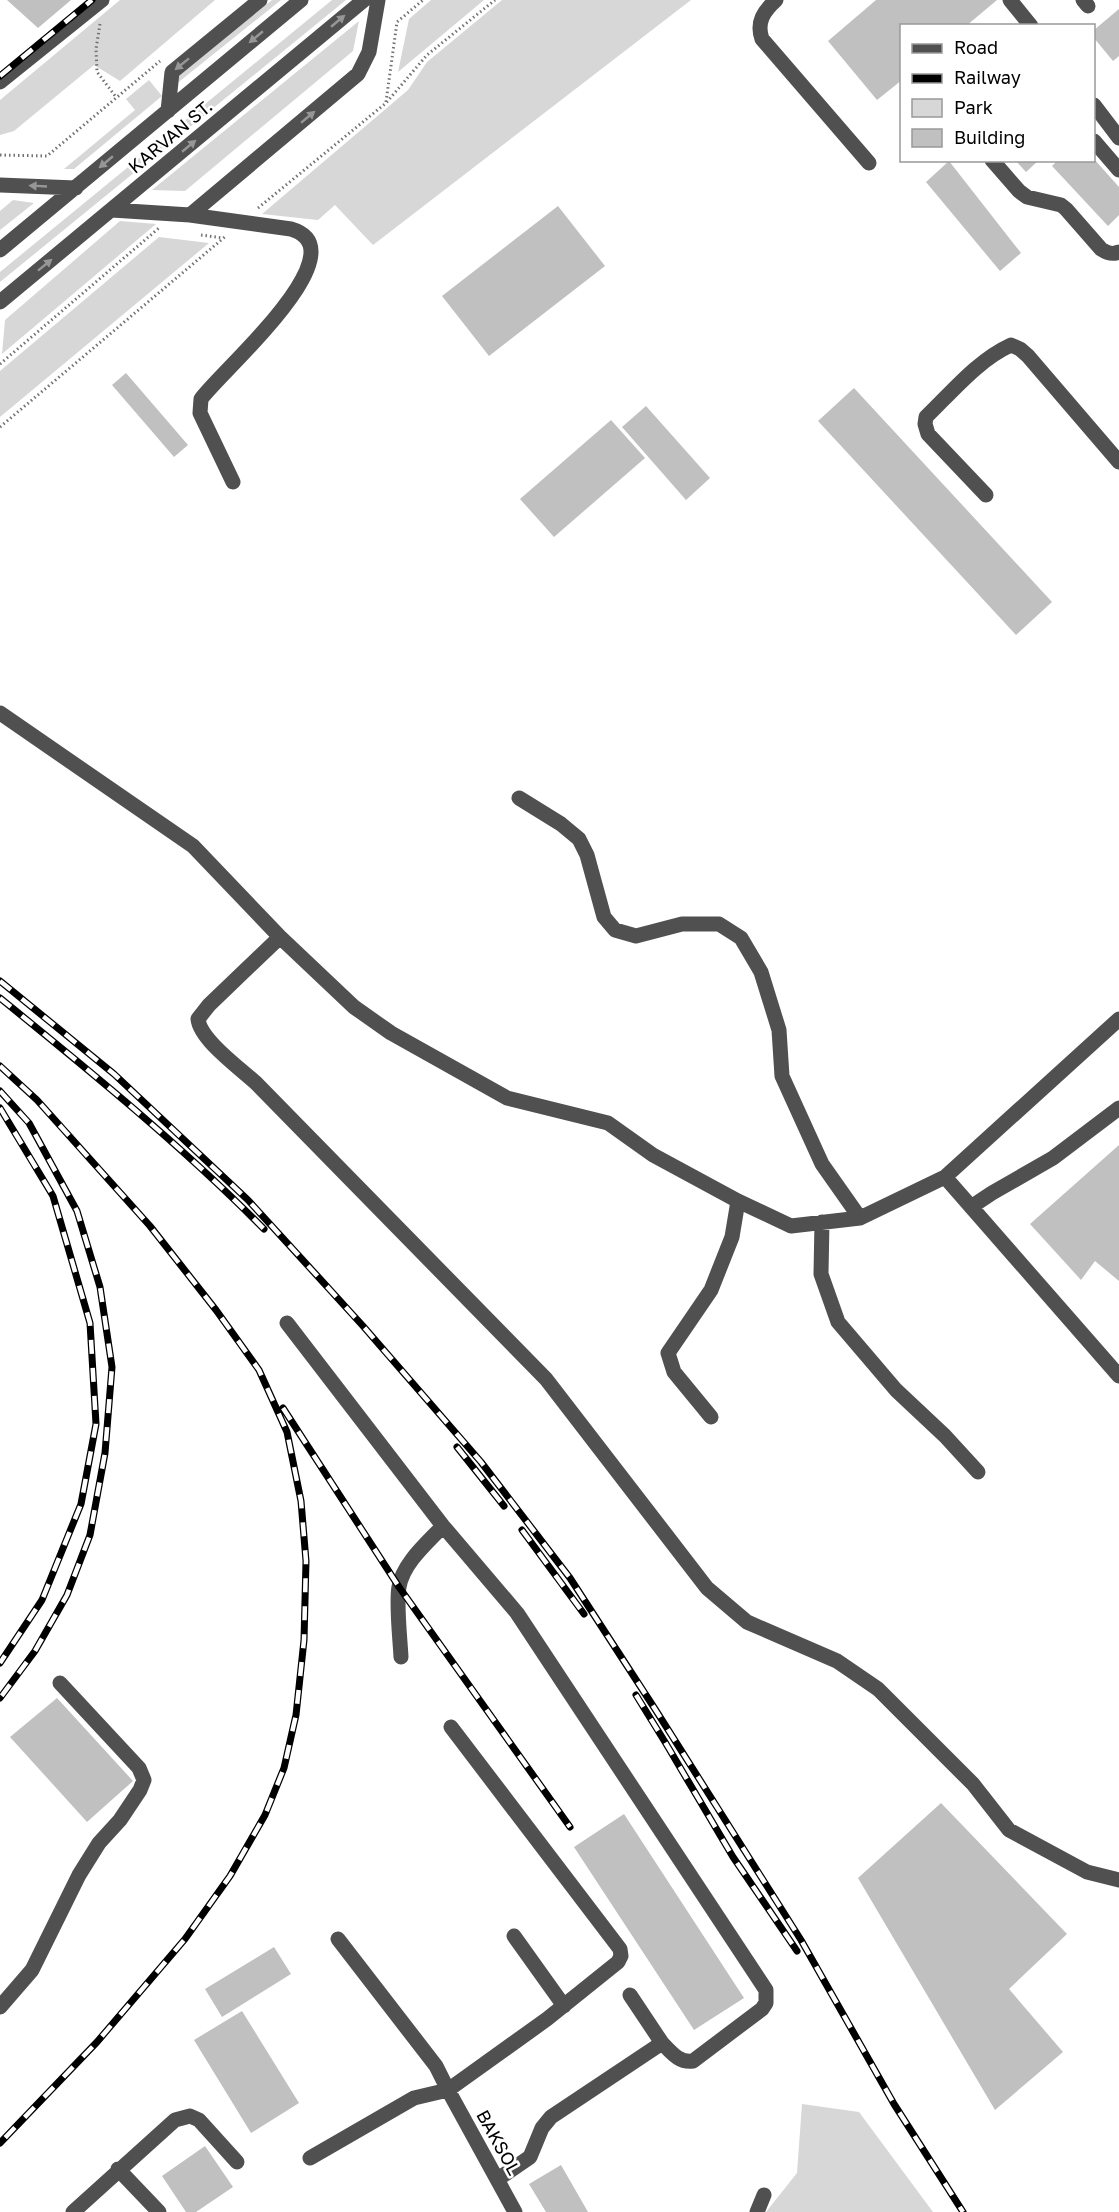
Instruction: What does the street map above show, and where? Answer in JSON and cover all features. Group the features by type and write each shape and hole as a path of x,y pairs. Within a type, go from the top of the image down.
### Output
{"street":[{"path":"0,82 102,0"},
{"path":"168,111 172,72 260,0"},
{"name":"KARVAN ST.","path":"0,249 301,0"},
{"name":"KARVAN ST.","path":"0,302 364,0"},
{"path":"190,215 358,74 369,52 378,0"},
{"path":"776,0 766,9 761,18 759,29 762,39 869,163"},
{"path":"1010,0 1029,24"},
{"path":"1095,106 1119,138"},
{"path":"1095,142 1119,170"},
{"path":"994,162 1019,192 1027,197 1061,205 1101,249 1107,253 1119,252"},
{"path":"0,185 76,188"},
{"path":"112,210 190,215 291,229 307,238 311,245 312,255 308,267 286,306 201,399 200,413 233,482"},
{"path":"986,495 928,434 925,424 926,417 983,363 996,352 1011,345 1028,356 1119,462"},
{"path":"0,713 193,846 280,937 354,1007 390,1033 507,1098 608,1123 652,1155 790,1226 860,1218 945,1177 1119,1019"},
{"path":"519,798 561,824 579,839 587,855 604,917 615,930 636,936 682,924 719,924 741,938 761,972 776,1021 782,1076 822,1164 860,1218"},
{"path":"280,937 209,1005 198,1019 199,1028 206,1037 257,1084 546,1379 707,1588 747,1622 837,1661 878,1689 973,1784 1009,1830 1087,1872 1119,1880"},
{"path":"971,1207 1053,1158 1119,1108"},
{"path":"945,1177 1119,1376"},
{"path":"711,1417 674,1372 668,1353 711,1290 732,1237 738,1200"},
{"path":"822,1222 821,1274 838,1322 896,1389 945,1436 978,1472"},
{"path":"287,1323 443,1526 505,1598 542,1648 766,1990 766,2002 762,2009 693,2061 685,2062 678,2059 662,2043 630,1995"},
{"path":"401,1657 399,1587 405,1571 443,1526"},
{"path":"0,2007 32,1970 79,1875 99,1843 120,1820 144,1780 139,1768 60,1683"},
{"path":"310,2158 414,2097 448,2090 564,2006 618,1962 621,1956 620,1949 452,1727"},
{"path":"514,1936 564,2006"},
{"name":"BAKSOL","path":"338,1939 436,2066 515,2212"},
{"path":"498,2179 530,2157 542,2128 551,2117 662,2043"},
{"path":"73,2212 175,2120 190,2116 200,2120 237,2162"},
{"path":"118,2169 159,2212"},
{"path":"757,2212 764,2195"}],"path":[{"path":"386,103 397,22 423,0"},
{"path":"101,20 96,49 97,72 116,97"},
{"path":"0,155 47,156 161,60"},
{"path":"0,364 160,228"},
{"path":"191,233 223,238"}],"green space":[{"path":"120,0 215,0 120,81 94,65 14,131 0,135 0,100"},
{"path":"272,0 281,0 175,85 176,77"},
{"path":"332,0 346,0 0,282 0,272"},
{"path":"431,0 484,0 398,72 409,19"},
{"path":"502,0 691,0 373,245 335,205 318,220 262,214 408,90 427,62"},
{"path":"359,21 353,51 185,191 152,190"},
{"path":"149,80 162,96 74,169 64,169 135,110 126,99"},
{"path":"13,200 34,203 0,230 0,211"},
{"path":"120,221 156,224 2,354 5,320"},
{"path":"159,237 209,243 0,417 0,371"},
{"path":"802,2104 859,2112 933,2212 766,2212 797,2173"}],"building":[{"path":"7,0 71,0 38,28"},
{"path":"876,0 997,0 968,24 900,24 900,82 877,100 828,41"},
{"path":"1119,9 1119,56 1113,61 1095,39 1095,29"},
{"path":"1095,160 1119,187 1119,215 1108,226 1052,166 1056,162 1095,162"},
{"path":"950,162 1021,253 1000,271 926,182"},
{"path":"1017,162 1037,162 1026,172"},
{"path":"558,206 605,266 489,356 442,296"},
{"path":"126,373 188,445 174,457 112,385"},
{"path":"854,388 1052,602 1016,635 818,421"},
{"path":"646,406 710,478 686,500 622,427"},
{"path":"611,420 645,458 554,537 520,499"},
{"path":"1119,1145 1119,1281 1095,1261 1081,1280 1030,1224"},
{"path":"57,1698 133,1781 87,1822 10,1737"},
{"path":"941,1803 1067,1934 1009,1989 1063,2052 995,2110 858,1878"},
{"path":"624,1814 744,1998 694,2030 574,1847"},
{"path":"274,1947 291,1974 222,2017 205,1989"},
{"path":"242,2011 299,2103 251,2133 194,2040"},
{"path":"205,2146 233,2187 196,2212 186,2212 162,2176"},
{"path":"561,2165 588,2212 546,2212 529,2184"}],"railway":[{"path":"0,76 92,0"},
{"path":"0,981 114,1074 248,1200 363,1326 481,1462 570,1578 655,1709 801,1940 894,2104 963,2212"},
{"path":"0,998 168,1139 264,1229"},
{"path":"0,1066 37,1100 150,1226 216,1310 259,1370 287,1432 301,1501 306,1561 304,1640 296,1715 284,1768 265,1815 230,1876 185,1939 97,2042 0,2143"},
{"path":"0,1091 29,1123 77,1211 100,1287 112,1367 105,1453 90,1535 67,1595 35,1651 0,1698"},
{"path":"0,1108 53,1196 90,1323 96,1424 81,1504 42,1600 0,1663"},
{"path":"283,1408 399,1587 570,1827"},
{"path":"457,1447 504,1506"},
{"path":"522,1530 584,1614"},
{"path":"636,1695 733,1857 797,1951"}]}
